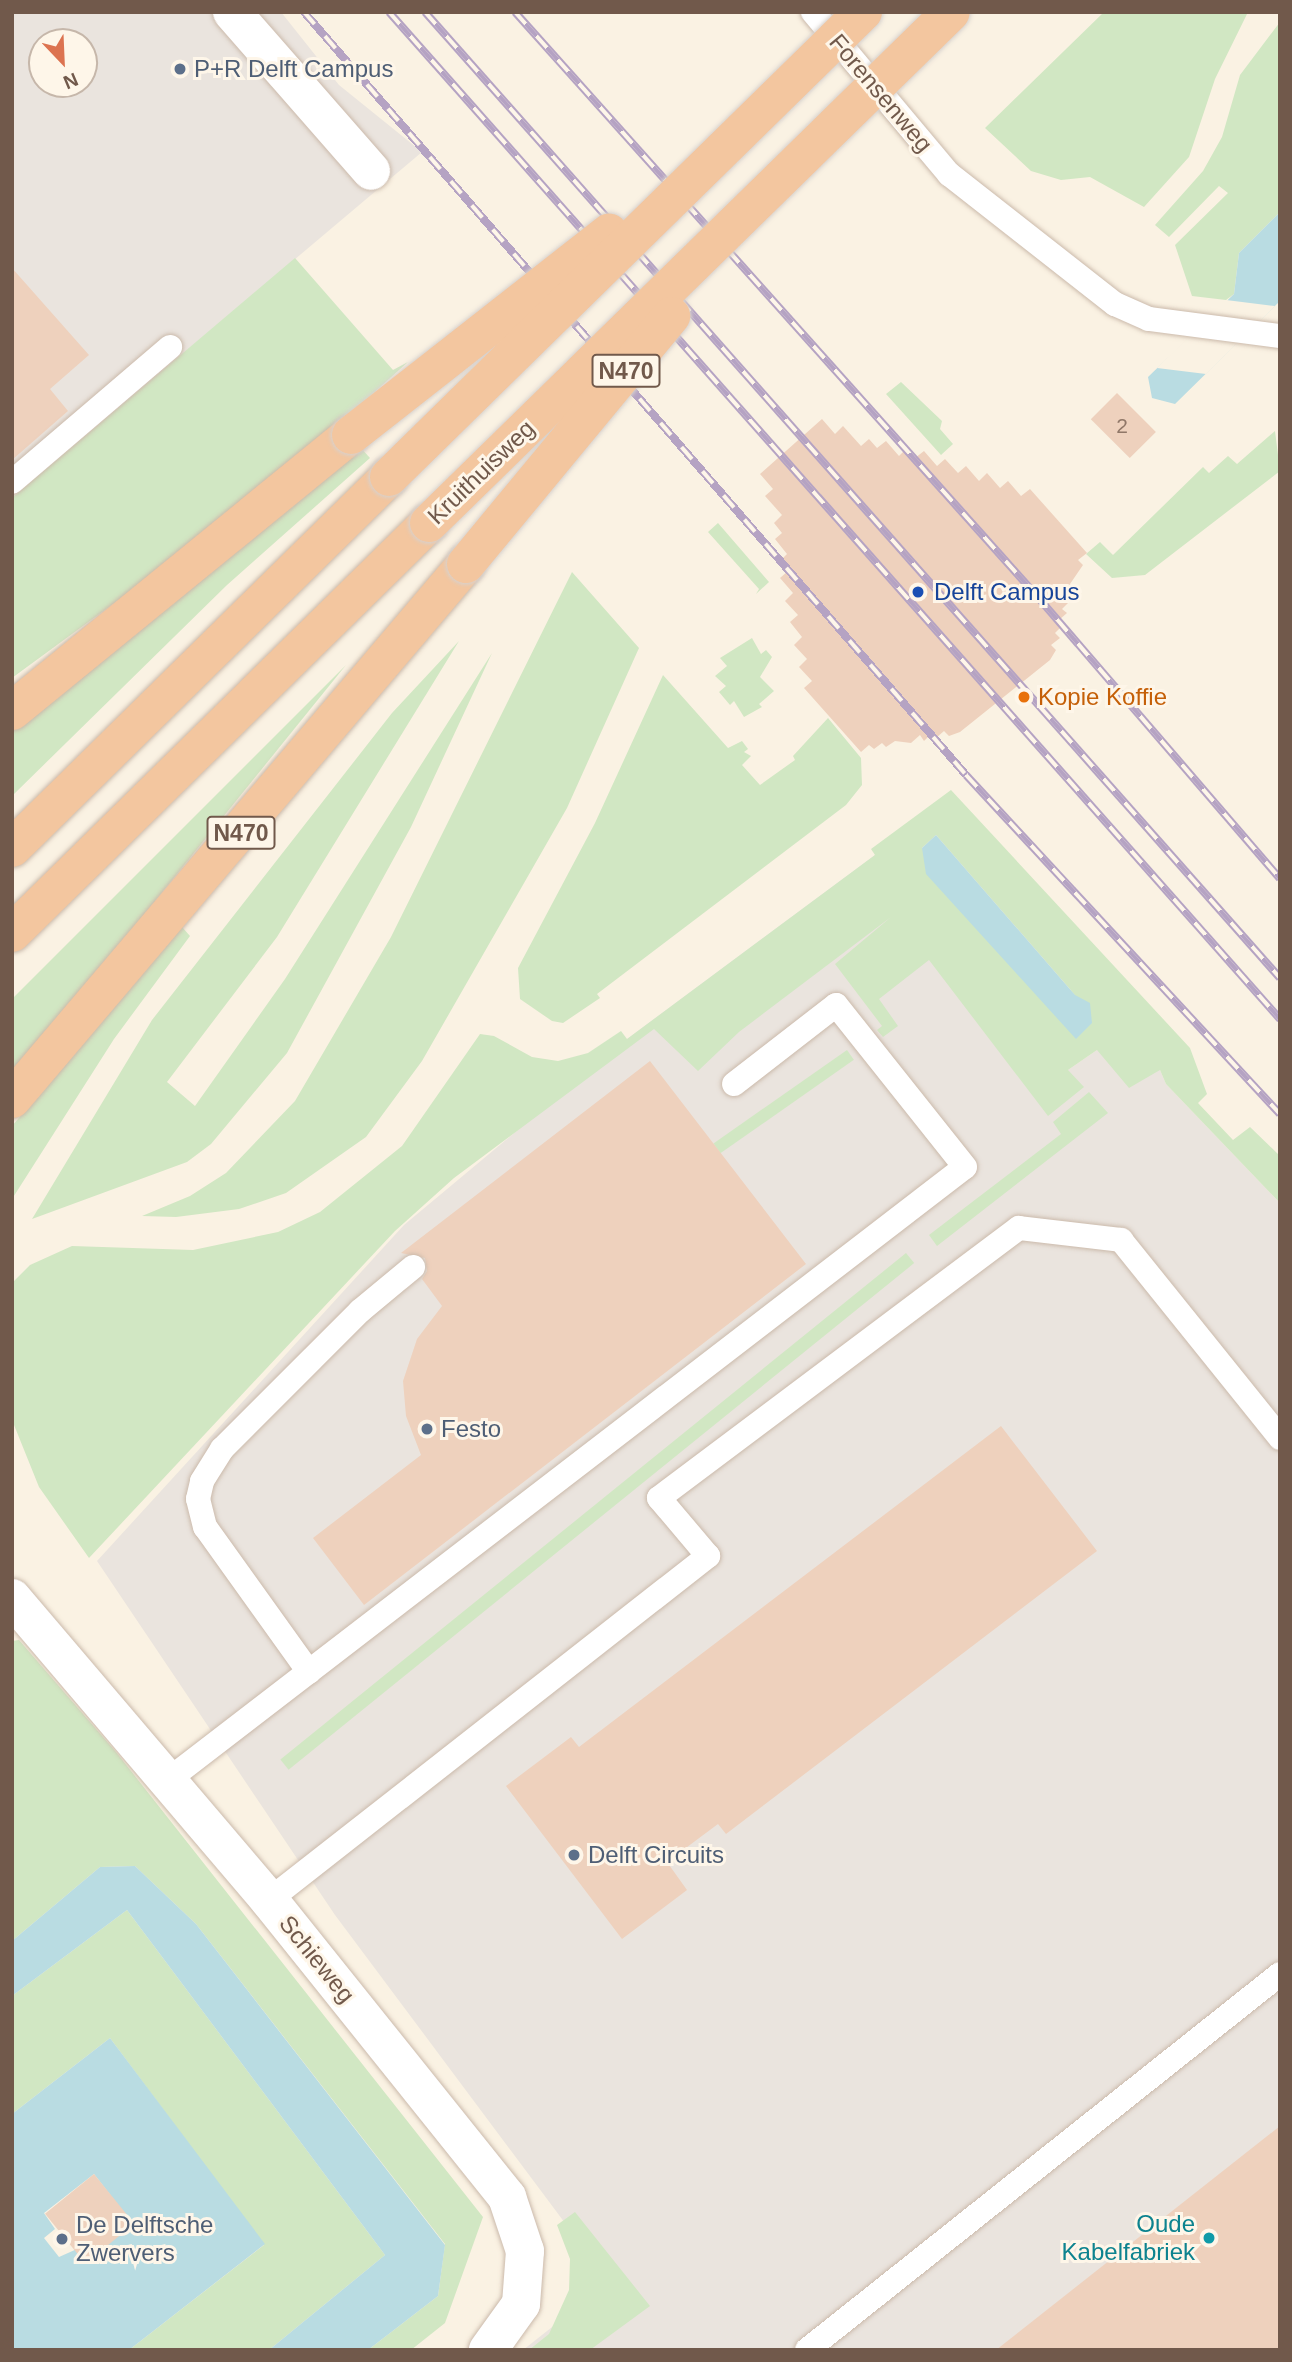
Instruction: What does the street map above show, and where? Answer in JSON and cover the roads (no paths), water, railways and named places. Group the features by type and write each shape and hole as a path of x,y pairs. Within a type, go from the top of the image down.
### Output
{"highway":[{"path":"12,848 863,12"},
{"name":"Kruithuisweg","path":"12,933 951,12"},
{"path":"12,711 351,435 739,135"},
{"name":"N470","path":"12,1099 466,564 784,175"}],"street":[{"path":"232,12 371,171"},
{"name":"Schieweg","path":"12,1598 269,1900 507,2197 525,2251 521,2304 488,2350"}],"lane":[{"name":"Forensenweg","path":"813,12 949,174 1115,304 1149,319 1280,336"},
{"path":"12,482 170,346"},
{"path":"168,1780 965,1167 835,1005 734,1084"},
{"path":"269,1900 708,1556 659,1498 1019,1228 1121,1240 1280,1438"},
{"path":"309,1672 209,1536 200,1515 202,1481 222,1449 360,1311 413,1267"},
{"path":"807,2350 1280,1974"}],"water":[{"path":"1280,212 1280,301 1175,404 1152,398 1148,377 1234,294 1239,253"},
{"path":"936,835 1075,995 1090,1003 1092,1023 1076,1039 926,874 922,848"},
{"path":"135,1866 196,1924 445,2245 438,2296 368,2350 269,2350 385,2255 127,1910 12,1996 12,1941 100,1867"},
{"path":"110,2038 265,2244 129,2350 12,2350 12,2114","holes":["94,2174 133,2224 59,2257 44,2238 55,2229 44,2213"]}],"railway":[{"path":"304,12 966,775 1280,1114"},
{"path":"389,12 1280,1019"},
{"path":"425,12 1280,978"},
{"path":"515,12 1036,595 1280,879"}],"place":[{"name":"P+R Delft Campus","path":"180,69"},
{"name":"Delft Campus","path":"918,592"},
{"name":"Kopie Koffie","path":"1024,697"},
{"name":"Festo","path":"427,1429"},
{"name":"Delft Circuits","path":"574,1855"},
{"name":"Oude Kabelfabriek","path":"1209,2238"},
{"name":"De Delftsche Zwervers","path":"62,2239"}]}
